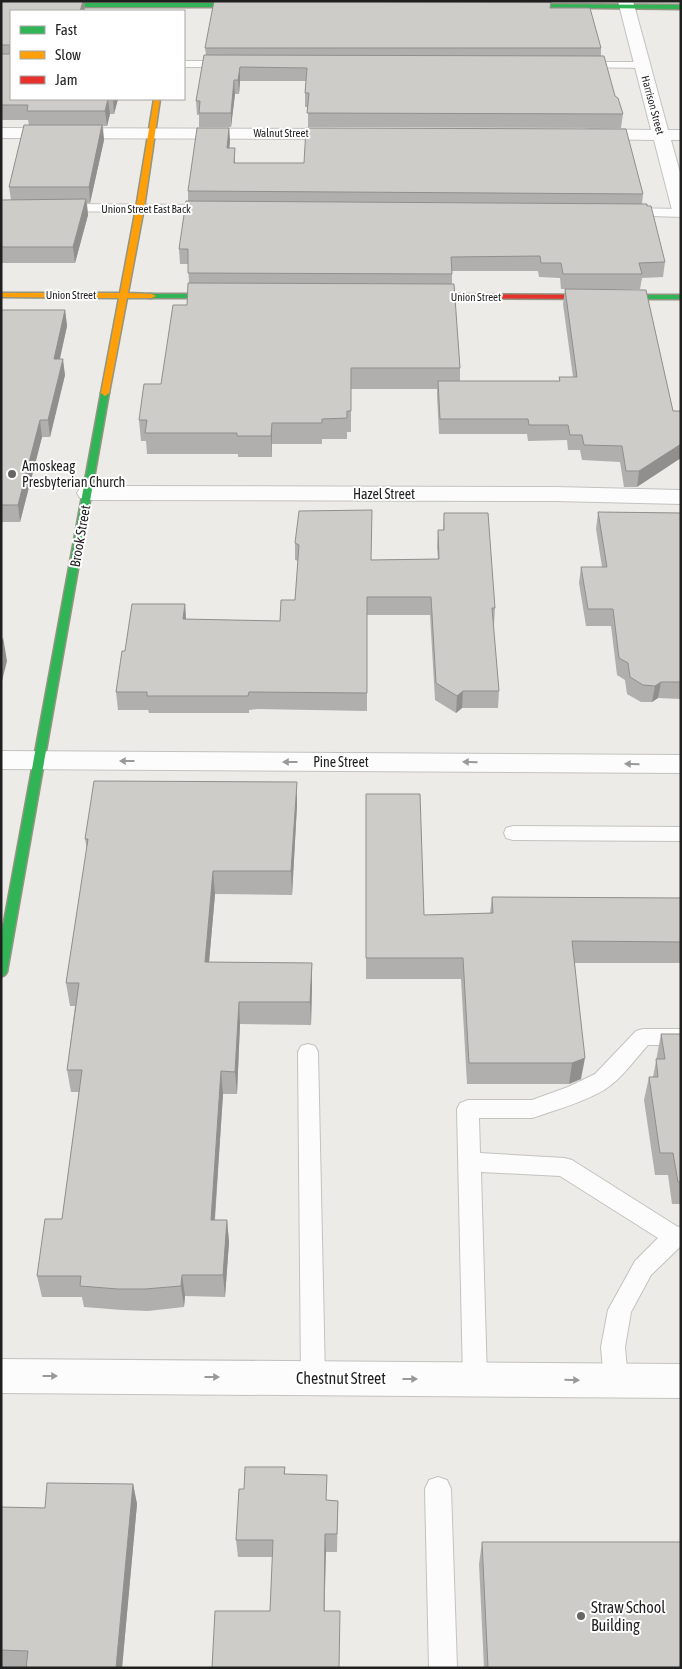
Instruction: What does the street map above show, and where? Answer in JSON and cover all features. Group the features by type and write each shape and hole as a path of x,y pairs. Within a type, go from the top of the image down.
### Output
{"street":[{"path":"506,6 626,4 681,7"},
{"name":"Harrison Street","path":"626,4 681,211"},
{"path":"1,5 257,5"},
{"name":"Brook Street","path":"1,972 140,208 157,100"},
{"name":"Walnut Street","path":"1,133 365,134"},
{"path":"573,134 681,135"},
{"name":"Union Street","path":"1,296 231,296"},
{"name":"Union Street","path":"401,296 681,297"},
{"name":"Hazel Street","path":"88,493 555,494 681,497"},
{"name":"Pine Street","path":"1,760 681,764"},
{"name":"Chestnut Street","path":"1,1376 681,1381"}],"lane":[{"path":"185,64 238,64"},
{"path":"572,65 642,66"},
{"name":"Union Street East Back","path":"51,208 224,209"},
{"path":"617,212 681,211"},
{"path":"514,832 681,834"},
{"path":"475,1379 468,1109 532,1109 576,1094 603,1080 643,1037 681,1037"},
{"path":"308,1052 314,1378"},
{"path":"470,1162 564,1167 678,1237 643,1268 620,1310 613,1347 616,1381"},
{"path":"438,1489 443,1668"}],"building":[{"path":"1,1 83,1 80,10 10,10 10,45 1,45"},
{"path":"214,1 551,2 550,8 590,8 601,48 205,48"},
{"path":"1,54 10,54 10,100 108,100 105,111 27,111 28,105 1,105"},
{"path":"204,55 604,56 615,96 618,98 623,114 307,113 309,93 305,93 307,68 240,67 238,80 234,80 231,113 199,113 200,101 196,101"},
{"path":"24,125 102,125 89,187 9,187"},
{"path":"197,128 229,128 227,148 235,148 234,163 304,163 306,128 626,129 643,194 188,191"},
{"path":"86,199 73,247 1,247 1,200"},
{"path":"186,201 647,204 647,206 651,206 665,262 639,263 642,274 563,274 561,263 541,263 540,256 451,257 452,274 188,273 188,249 179,249"},
{"path":"188,283 454,284 460,368 351,368 351,411 347,411 347,418 322,419 322,423 272,423 271,436 237,436 237,433 145,433 147,420 139,420 144,384 161,384 173,305 187,305"},
{"path":"565,289 646,290 673,411 680,411 681,413 681,444 639,471 626,471 622,446 584,445 582,435 570,435 568,425 529,425 528,419 440,419 438,381 560,381 559,377 577,377"},
{"path":"1,310 65,310 54,359 63,359 48,420 40,420 18,505 1,505"},
{"path":"372,510 371,560 439,559 438,530 444,530 444,513 488,513 495,608 492,608 499,691 463,691 457,696 436,683 431,597 367,597 367,693 249,692 248,696 147,696 147,692 116,692 122,651 125,651 132,604 185,604 183,619 280,621 281,600 295,600 299,545 295,543 299,511"},
{"path":"598,512 681,513 681,682 661,682 655,686 643,685 630,677 628,663 619,658 613,609 588,609 581,567 607,567"},
{"path":"94,781 297,782 291,871 213,871 205,962 312,963 310,1002 239,1002 235,1072 221,1071 211,1220 227,1220 223,1275 182,1275 181,1286 118,1289 80,1286 81,1276 37,1276 45,1219 62,1219 82,1070 67,1070 79,983 66,983 88,839 85,839"},
{"path":"366,794 420,794 424,915 493,913 492,897 681,898 681,942 572,941 585,1058 572,1063 469,1063 463,958 366,958"},
{"path":"661,1034 681,1034 681,1182 678,1182 673,1153 660,1153 649,1077 658,1077 656,1059 665,1059"},
{"path":"245,1467 285,1467 284,1474 327,1475 326,1500 338,1501 337,1534 325,1534 324,1611 340,1611 339,1668 212,1668 215,1611 270,1611 273,1540 236,1540 239,1489 244,1489"},
{"path":"47,1483 133,1484 116,1668 26,1668 28,1651 1,1650 1,1507 45,1508"},
{"name":"Straw School Building","path":"482,1542 681,1542 681,1668 488,1668"}],"traffic: fast":[{"path":"1,5 250,5"},
{"path":"513,6 681,7"},
{"path":"152,296 224,296"},
{"path":"616,297 681,297"},
{"path":"1,972 105,393"}],"traffic: slow":[{"path":"105,393 140,208 157,100"},
{"path":"1,295 152,296"}],"traffic: jam":[{"path":"417,296 616,297"}],"place":[{"name":"Amoskeag Presbyterian Church","path":"12,474"},
{"name":"Straw School Building","path":"581,1616"}]}
